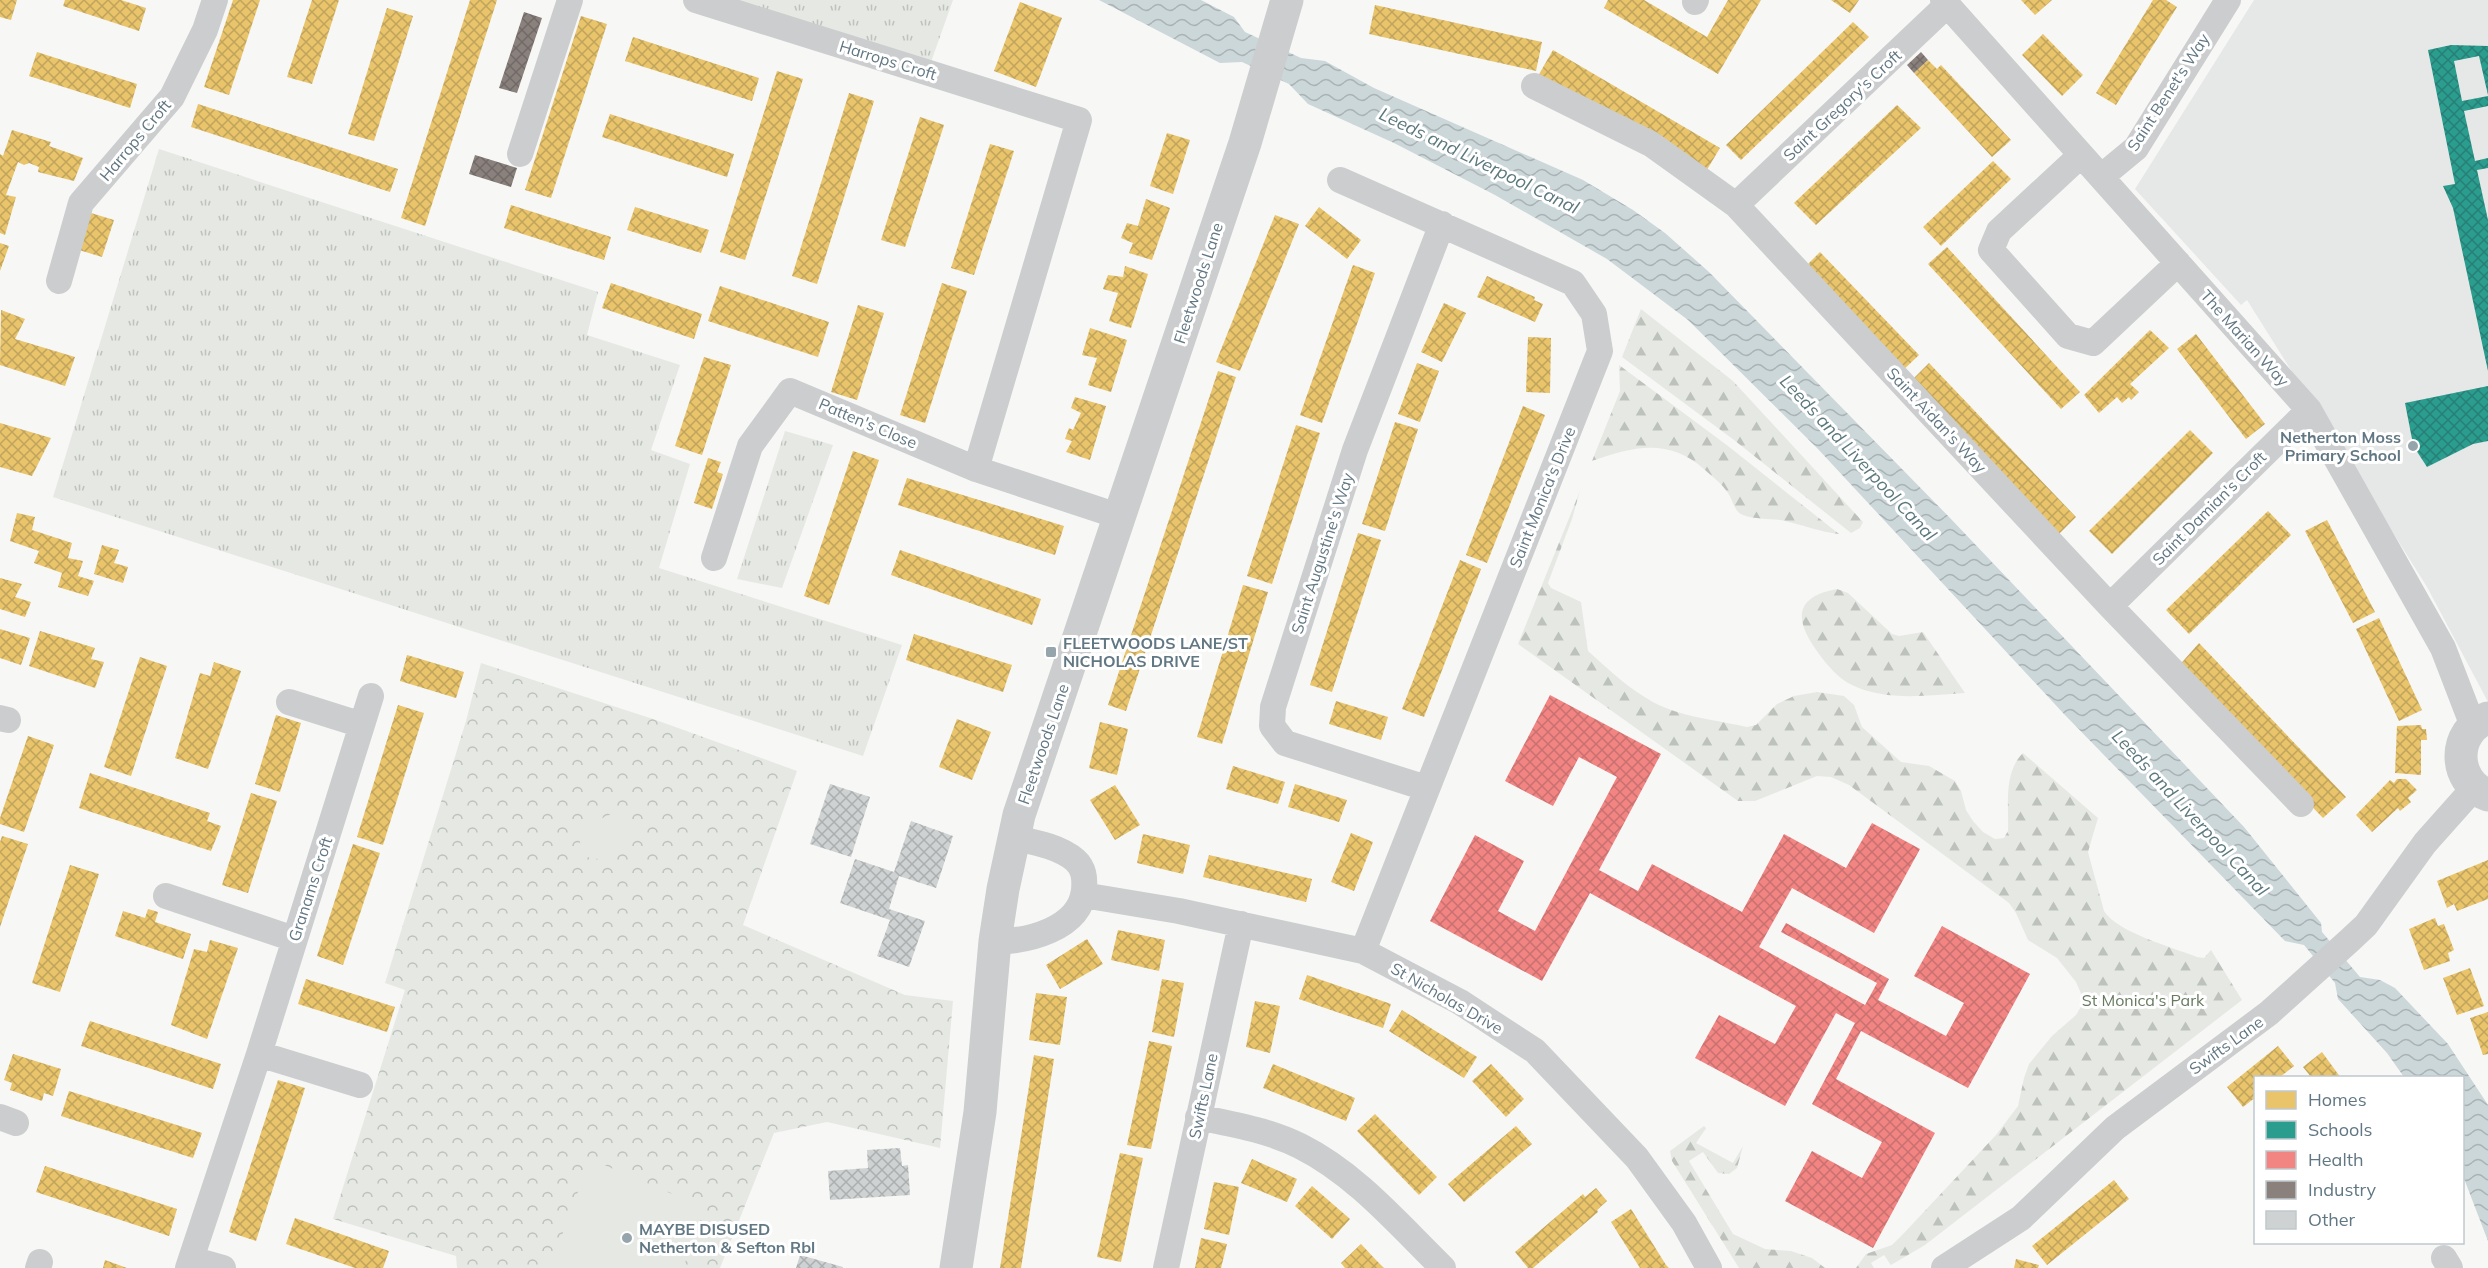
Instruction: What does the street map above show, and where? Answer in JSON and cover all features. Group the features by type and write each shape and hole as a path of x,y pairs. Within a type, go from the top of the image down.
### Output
{"street":[{"name":"Harrops Croft","path":"59,281 81,203 172,97 205,30 215,0"},
{"path":"520,154 570,0"},
{"name":"Harrops Croft","path":"696,0 1079,120 976,469"},
{"name":"Saint Benet's Way","path":"2101,177 2136,148 2228,0"},
{"name":"The Marian Way","path":"1945,2 2309,410 2443,648 2480,722"},
{"name":"Saint Gregory's Croft","path":"1736,205 1945,2"},
{"name":"Fleetwoods Lane","path":"956,1268 980,1112 995,941 1014,838 1027,792 1121,517 1258,101 1285,9"},
{"name":"Saint Aidan's Way","path":"1534,86 1651,144 1736,205 2110,606 2301,804"},
{"path":"2081,154 1999,231 1991,250 1998,259 2068,336 2093,343 2178,263"},
{"name":"Saint Monica's Drive","path":"1340,180 1573,283 1594,314 1600,351 1363,951"},
{"name":"Saint Augustine's Way","path":"1426,788 1285,743 1272,726 1273,707 1355,450 1442,224"},
{"name":"Patten's Close","path":"714,558 750,446 790,391 976,469 1121,517"},
{"name":"Saint Damian's Croft","path":"2110,606 2309,410"},
{"name":"Granams Croft","path":"190,1263 371,696"},
{"path":"289,702 362,725"},
{"path":"2480,722 2465,737 2460,750 2461,764 2466,777 2481,791"},
{"name":"Swifts Lane","path":"1944,1268 2021,1218 2115,1128 2269,1013 2302,984 2366,925 2426,843 2481,791"},
{"path":"995,941 1025,940 1038,936 1069,917 1079,907 1083,895 1085,879 1081,867 1074,860 1064,852 1014,838"},
{"name":"St Nicholas Drive","path":"1083,895 1241,924 1363,951 1460,1002 1535,1051 1637,1158 1684,1223 1709,1268"},
{"path":"166,896 294,939"},
{"name":"Swifts Lane","path":"1166,1268 1241,924"},
{"path":"258,1054 360,1085"},
{"path":"1198,1117 1271,1134 1322,1158 1367,1194 1443,1268"},
{"path":"190,1263 223,1268"}],"shaded area":[{"name":"Netherton Moss Primary School","path":"2254,0 2488,0 2488,702 2427,587 2247,300 2241,305 2135,189"}],"green space":[{"path":"726,0 953,0 931,62"},
{"path":"159,149 598,292 587,335 680,365 651,450 690,464 659,568 902,645 863,756 53,497"},
{"path":"1641,309 1733,381 1863,522 1860,528 1851,533 1734,440 1622,357"},
{"path":"1619,365 1728,446 1839,534 1785,521 1748,517 1736,509 1728,493 1705,470 1692,460 1665,449 1637,449 1592,461 1620,391"},
{"path":"785,431 833,445 782,588 737,579"},
{"name":"St Monica's Park","path":"1580,491 1548,583 1551,588 1581,602 1588,651 1627,685 1653,702 1675,711 1747,727 1756,725 1777,704 1794,696 1817,692 1844,696 1854,705 1862,727 1901,762 1929,766 1955,781 1961,791 1966,810 1973,821 1983,832 1995,839 2004,838 2008,831 2008,790 2012,770 2023,753 2098,818 2088,852 2104,911 2111,919 2133,933 2197,957 2204,958 2211,950 2242,1000 1925,1245 1891,1265 1884,1255 1871,1263 1874,1268 1856,1268 1866,1254 1892,1245 1996,1135 2018,1106 2029,1064 2052,1036 2076,1015 2083,998 2076,982 2057,958 2028,940 2009,903 1849,785 1831,777 1817,776 1755,801 1738,801 1518,644"},
{"path":"1837,589 1848,593 1892,634 1899,636 1923,632 1965,693 1893,696 1865,690 1842,679 1819,654 1805,631 1802,621 1805,605 1812,598"},
{"path":"481,663 656,720 797,771 743,925 905,995 953,1001 940,1148 827,1122 774,1133 720,1268 457,1268 456,1256 333,1219 405,990 385,983 466,721"},
{"path":"616,812 623,817 630,830 610,861 586,857 581,849 578,829"},
{"path":"1704,1126 1706,1128 1696,1143 1733,1163 1743,1146 1737,1168 1729,1174 1718,1173 1703,1152 1689,1161 1733,1234 1765,1249 1791,1251 1812,1258 1825,1268 1739,1268 1672,1161 1670,1151"},
{"name":"MAYBE DISUSED Netherton & Sefton Rbl","path":"590,1159 705,1208 683,1268 550,1268"}],"water":[{"name":"Leeds and Liverpool Canal","path":"1099,0 1201,0 1234,17 1245,32 1301,58 1325,61 1374,88 1583,180 1633,210 1665,233 1709,272 1951,519 2244,827 2321,923 2322,932 2360,977 2380,980 2395,988 2448,1044 2488,1105 2488,1241 2464,1179 2464,1076 2403,1076 2387,1053 2338,999 2335,983 2304,945 2285,941 2064,714 1818,449 1688,320 1607,259 1495,195 1394,143 1308,104 1289,84 1242,62 1220,63"}],"building: Homes":[{"path":"0,0 17,0 11,20 0,17"},
{"path":"65,0 121,0 146,8 139,31 63,6"},
{"path":"233,0 260,0 229,95 204,87"},
{"path":"312,0 339,0 312,84 287,77"},
{"path":"470,0 497,0 425,226 401,218"},
{"path":"1608,0 1644,0 1707,37 1728,0 1761,0 1718,74 1604,8"},
{"path":"1831,0 1859,0 1850,13"},
{"path":"2021,0 2052,0 2035,15"},
{"path":"2153,0 2166,0 2177,7 2116,105 2096,93"},
{"path":"1020,2 1062,18 1036,87 994,71"},
{"path":"1375,5 1542,42 1536,71 1369,34"},
{"path":"387,8 413,16 374,141 348,134"},
{"path":"581,16 607,24 551,198 525,190"},
{"path":"1853,22 1869,37 1741,160 1726,145"},
{"path":"2043,34 2083,75 2062,96 2022,55"},
{"path":"633,37 759,78 752,101 625,61"},
{"path":"1553,50 1720,148 1705,173 1538,76"},
{"path":"37,52 137,84 130,108 29,76"},
{"path":"1928,60 1937,69 1941,65 2011,140 1992,157 1914,73"},
{"path":"777,71 803,79 745,260 720,252"},
{"path":"849,93 874,101 817,284 792,276"},
{"path":"198,104 398,169 390,192 191,127"},
{"path":"1897,105 1921,128 1816,225 1794,203"},
{"path":"610,114 734,154 727,177 602,137"},
{"path":"920,117 944,125 905,247 881,240"},
{"path":"12,130 51,142 49,146 83,158 74,181 38,172 39,167 18,162 6,195 16,197 5,235 0,233 0,154 3,156"},
{"path":"1167,133 1190,140 1173,194 1150,186"},
{"path":"990,144 1014,151 974,275 951,268"},
{"path":"1993,161 2011,179 1941,246 1923,227"},
{"path":"1146,199 1170,208 1152,260 1129,253 1133,243 1121,238 1127,223 1138,226"},
{"path":"511,205 611,237 604,260 504,228"},
{"path":"635,207 709,230 701,253 627,230"},
{"path":"1319,207 1361,240 1347,259 1305,226"},
{"path":"91,213 114,220 102,257 79,250"},
{"path":"1275,215 1299,224 1240,371 1216,362"},
{"path":"0,243 9,246 0,271"},
{"path":"1947,247 2080,392 2061,409 1928,264"},
{"path":"1820,252 1919,355 1899,374 1801,271"},
{"path":"1353,265 1375,273 1322,423 1300,415"},
{"path":"1125,266 1148,274 1131,328 1109,321 1118,293 1103,289 1108,275 1123,277"},
{"path":"1487,276 1535,297 1534,300 1543,304 1535,322 1477,297"},
{"path":"611,283 702,314 694,339 602,308"},
{"path":"942,283 967,291 925,423 900,415"},
{"path":"720,286 829,322 818,357 708,321"},
{"path":"1444,303 1466,313 1442,362 1421,352"},
{"path":"858,305 884,313 857,400 831,392"},
{"path":"1,310 25,319 15,339 75,357 65,386 0,365"},
{"path":"1090,328 1127,340 1111,392 1088,385 1097,358 1082,355"},
{"path":"2150,330 2169,348 2130,384 2139,392 2131,400 2129,397 2122,403 2117,397 2099,413 2084,395"},
{"path":"2196,334 2265,424 2246,439 2177,349"},
{"path":"1528,337 1551,338 1550,393 1526,392"},
{"path":"704,357 731,365 702,455 675,446"},
{"path":"1417,363 1439,371 1420,422 1398,414"},
{"path":"1929,363 2076,517 2055,538 1908,384"},
{"path":"1218,371 1236,377 1126,711 1108,705"},
{"path":"1075,397 1106,406 1090,460 1066,452 1072,441 1065,439 1069,428 1073,430 1081,413 1071,408"},
{"path":"1523,406 1545,415 1487,563 1466,555"},
{"path":"1395,422 1418,429 1385,531 1362,524"},
{"path":"0,423 51,438 32,476 0,467"},
{"path":"1296,425 1320,433 1272,584 1247,576"},
{"path":"2190,430 2213,453 2112,554 2089,531"},
{"path":"853,451 879,460 829,605 804,596"},
{"path":"708,458 721,462 717,472 723,474 712,509 694,503"},
{"path":"907,478 1064,526 1055,555 898,505"},
{"path":"2268,511 2291,535 2189,634 2166,610"},
{"path":"17,513 35,517 32,530 72,543 68,558 83,561 78,576 94,581 88,596 58,587 62,573 34,563 39,551 10,541"},
{"path":"2327,520 2375,612 2353,623 2305,531"},
{"path":"1358,533 1381,540 1332,692 1310,685"},
{"path":"102,545 119,550 114,563 128,567 123,583 94,574"},
{"path":"900,550 1041,599 1032,625 891,575"},
{"path":"1460,560 1481,569 1424,717 1402,709"},
{"path":"0,578 22,584 15,597 31,602 25,617 0,609"},
{"path":"1243,585 1268,592 1222,744 1197,737"},
{"path":"2379,618 2422,710 2399,721 2356,629"},
{"path":"0,629 30,638 21,665 0,658"},
{"path":"40,631 95,648 91,659 104,662 95,688 29,666"},
{"path":"914,634 1012,665 1003,692 906,660"},
{"path":"2199,643 2346,797 2323,818 2177,668"},
{"path":"407,655 464,672 456,698 400,681"},
{"path":"140,657 167,666 131,776 104,767"},
{"path":"214,662 241,671 208,769 175,758 200,673 210,676"},
{"path":"1336,701 1388,717 1381,740 1329,724"},
{"path":"398,705 424,713 383,845 357,837"},
{"path":"276,715 301,723 280,792 255,784"},
{"path":"957,719 991,732 972,780 939,767"},
{"path":"1100,722 1128,729 1117,775 1089,768"},
{"path":"2421,725 2422,729 2426,729 2427,740 2421,740 2421,775 2395,773 2397,726"},
{"path":"28,736 54,745 24,832 0,824 0,818"},
{"path":"1233,766 1285,782 1278,804 1226,789"},
{"path":"90,773 210,813 207,821 221,826 211,851 79,808"},
{"path":"2397,779 2406,779 2417,790 2408,798 2411,802 2400,811 2398,808 2372,832 2356,815 2390,780 2394,783"},
{"path":"1295,784 1347,800 1339,822 1288,807"},
{"path":"1115,785 1140,825 1115,840 1090,800"},
{"path":"251,793 277,801 248,893 222,885"},
{"path":"1351,833 1373,842 1354,891 1331,882"},
{"path":"1143,834 1190,845 1183,874 1137,863"},
{"path":"2,836 28,844 0,927 0,842"},
{"path":"353,844 380,853 343,965 317,956"},
{"path":"1209,855 1312,879 1306,902 1203,877"},
{"path":"2488,860 2488,899 2457,911 2454,904 2447,908 2437,881"},
{"path":"70,865 99,874 60,992 32,983"},
{"path":"148,909 158,912 155,922 191,934 183,959 115,936 123,911 145,918"},
{"path":"2435,918 2438,926 2444,924 2454,950 2448,953 2450,961 2424,970 2409,929"},
{"path":"1118,930 1165,940 1159,971 1111,960"},
{"path":"1087,939 1103,964 1060,989 1046,965"},
{"path":"210,940 238,948 207,1039 171,1025 194,949 207,952"},
{"path":"2470,968 2484,1006 2457,1015 2443,978"},
{"path":"1307,975 1391,1004 1383,1028 1299,999"},
{"path":"306,979 395,1007 387,1032 298,1004"},
{"path":"1162,979 1184,983 1174,1037 1152,1032"},
{"path":"1036,993 1067,997 1060,1045 1029,1040"},
{"path":"1255,1001 1280,1006 1270,1053 1246,1047"},
{"path":"1402,1010 1477,1057 1464,1078 1389,1031"},
{"path":"2488,1012 2488,1054 2483,1055 2470,1018"},
{"path":"90,1021 221,1064 213,1089 81,1046"},
{"path":"1149,1041 1172,1046 1151,1149 1127,1145"},
{"path":"2278,1046 2294,1066 2281,1076 2254,1076 2254,1099 2243,1107 2227,1087"},
{"path":"2322,1052 2340,1076 2310,1076 2303,1067"},
{"path":"13,1054 61,1069 53,1096 44,1093 42,1101 10,1090 12,1083 4,1080"},
{"path":"1034,1055 1054,1059 1021,1268 1000,1268"},
{"path":"1273,1064 1355,1098 1346,1121 1263,1088"},
{"path":"1491,1064 1524,1099 1506,1117 1472,1081"},
{"path":"278,1080 305,1088 256,1241 229,1232"},
{"path":"69,1091 202,1133 193,1158 61,1116"},
{"path":"1375,1114 1437,1177 1419,1195 1357,1131"},
{"path":"1516,1126 1532,1144 1464,1202 1448,1184"},
{"path":"1120,1153 1143,1158 1121,1262 1097,1257"},
{"path":"1252,1159 1297,1179 1287,1202 1241,1183"},
{"path":"45,1166 177,1209 169,1236 36,1192"},
{"path":"2114,1180 2129,1199 2047,1265 2032,1246"},
{"path":"1214,1182 1239,1187 1229,1235 1204,1229"},
{"path":"1312,1186 1350,1219 1332,1239 1295,1206"},
{"path":"1596,1188 1607,1201 1597,1210 1598,1212 1533,1268 1528,1268 1515,1252 1583,1194 1585,1197"},
{"path":"1631,1209 1669,1268 1640,1268 1611,1222"},
{"path":"295,1218 389,1251 383,1268 355,1268 286,1244"},
{"path":"1201,1238 1227,1244 1221,1268 1195,1268"},
{"path":"1361,1244 1384,1268 1345,1268 1341,1263"},
{"path":"2016,1259 2039,1265 2038,1268 2014,1268"},
{"path":"105,1260 127,1268 103,1268"}],"building: Schools":[{"path":"2451,45 2488,46 2488,95 2479,56 2454,61 2462,101 2488,96 2488,106 2464,111 2475,161 2488,158 2488,168 2477,170 2488,220 2488,371 2453,208 2443,186 2455,184 2428,50"},
{"path":"2488,386 2488,441 2473,444 2427,467 2412,439 2405,403"}],"building: Health":[{"path":"1550,695 1661,754 1599,870 1638,891 1652,864 1742,912 1784,834 1846,868 1872,823 1920,849 1874,933 1792,888 1759,947 1865,1005 1877,983 1781,932 1786,923 1889,979 1878,1000 1946,1036 1964,1003 1914,976 1942,926 2030,974 1968,1088 1861,1031 1836,1079 1935,1133 1873,1248 1785,1201 1812,1151 1862,1178 1882,1142 1812,1104 1855,1023 1836,1013 1785,1106 1695,1058 1719,1015 1775,1044 1796,1006 1590,893 1542,981 1430,921 1475,835 1524,861 1498,911 1535,931 1617,777 1579,757 1553,806 1505,781"}],"building: Industry":[{"path":"524,12 542,18 517,93 499,88"},
{"path":"1921,52 1928,60 1914,73 1907,65"},
{"path":"475,155 517,168 511,187 469,174"}],"building: Other":[{"path":"830,784 870,797 851,857 810,844"},
{"path":"911,821 953,836 936,888 899,876 889,909 925,921 909,967 877,956 890,920 840,903 855,859 894,872"},
{"path":"900,1148 902,1166 908,1165 910,1195 830,1200 828,1171 868,1168 867,1150"},
{"path":"800,1255 843,1267 843,1268 796,1268"}],"place":[{"name":"Netherton Moss Primary School","path":"2413,446"},
{"name":"FLEETWOODS LANE/ST NICHOLAS DRIVE","path":"1051,652"},
{"name":"MAYBE DISUSED Netherton & Sefton Rbl","path":"627,1238"}]}
